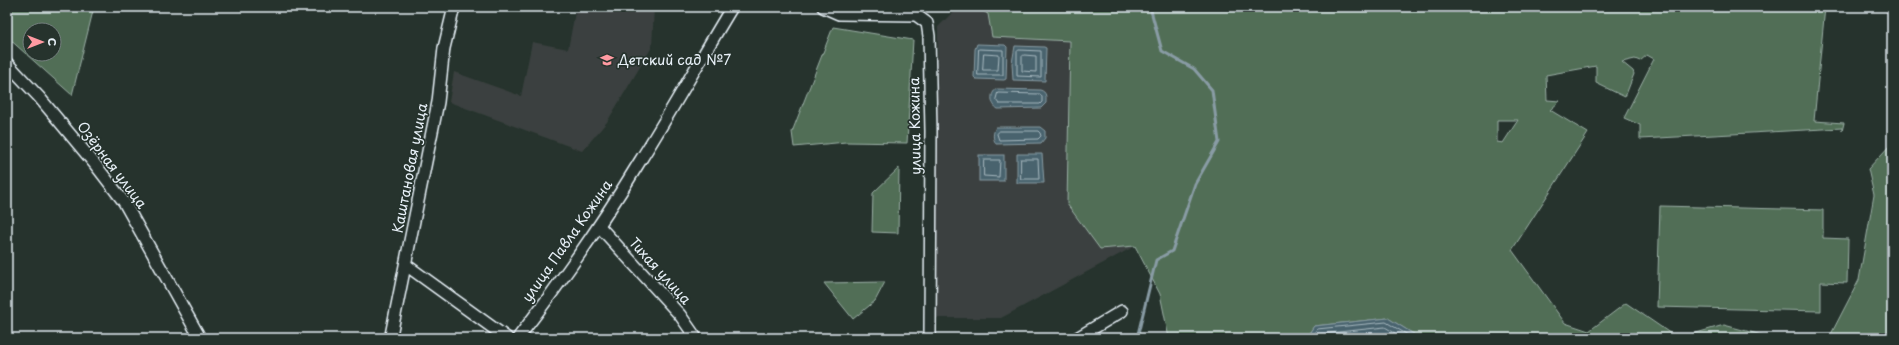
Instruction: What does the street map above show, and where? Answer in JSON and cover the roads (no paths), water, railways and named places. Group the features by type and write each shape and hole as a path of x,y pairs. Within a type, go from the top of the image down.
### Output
{"street":[{"name":"Каштановая улица","path":"391,335 438,102 444,48 454,7"},
{"name":"улица Павла Кожина","path":"523,336 599,226 640,161 732,7"},
{"name":"улица Кожина","path":"823,7 840,14 916,14 927,23 929,36 931,131 930,338"},
{"name":"Озёрная улица","path":"7,63 39,96 124,202 200,338"},
{"name":"Тихая улица","path":"599,226 680,315 696,338"},
{"path":"406,265 508,338"},
{"path":"1077,338 1122,312"}],"water":[{"path":"977,44 1005,45 1007,47 1006,79 976,79 974,77 975,49"},
{"path":"1015,46 1046,48 1045,81 1013,80 1012,63"},
{"path":"997,89 1040,90 1045,93 1046,103 1041,108 998,109 992,102 993,93"},
{"path":"996,127 1040,127 1045,131 1045,138 1041,143 996,144 993,135"},
{"path":"1017,154 1042,154 1044,183 1017,183"},
{"path":"979,155 1004,155 1004,181 979,181"},
{"path":"1388,318 1420,338 1306,338 1314,326"}],"waterway":[{"path":"1141,338 1138,334 1156,260 1172,251 1195,184 1219,142 1212,90 1194,69 1162,51 1150,7"}],"place":[{"name":"Детский сад №7","path":"607,60"}]}
